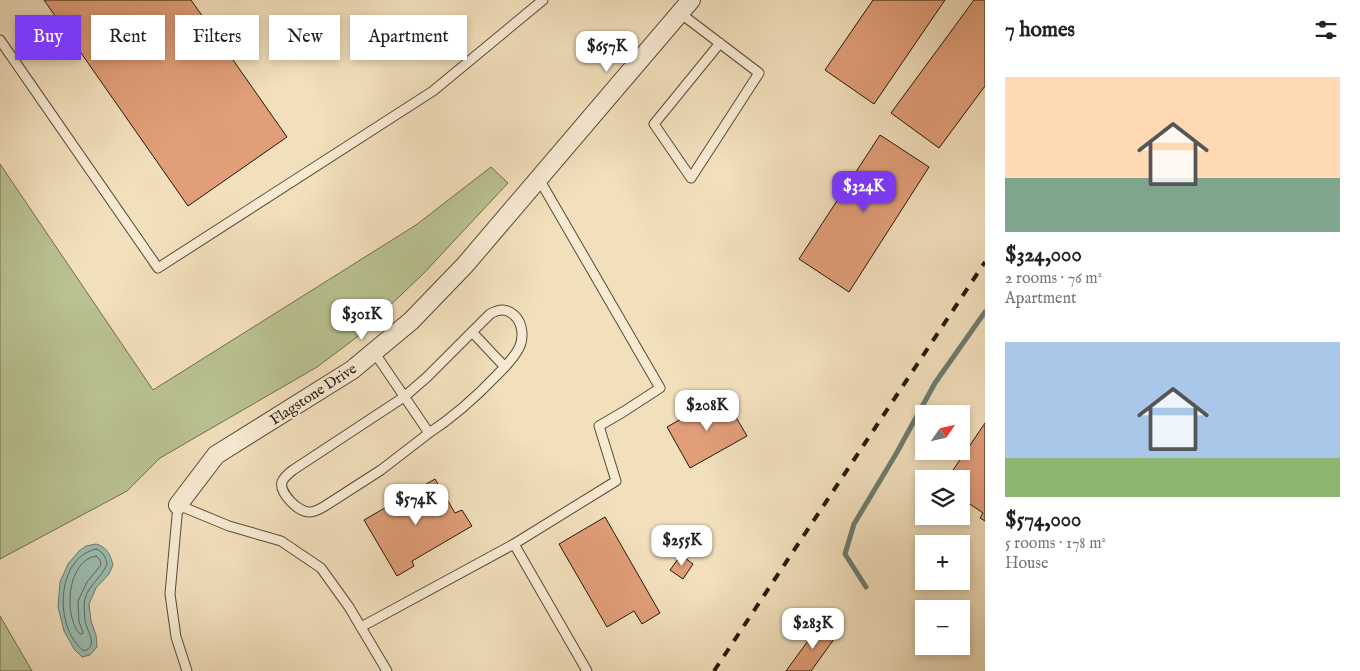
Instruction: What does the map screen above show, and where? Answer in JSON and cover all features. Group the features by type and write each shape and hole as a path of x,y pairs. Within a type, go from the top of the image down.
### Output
{"street":[{"name":"Flagstone Drive","path":"178,505 216,455 352,370 412,321 452,279 686,6"}],"lane":[{"path":"0,40 158,268 433,91 543,0"},
{"path":"686,6 720,43 759,73 691,178 654,124 720,43"},
{"path":"361,627 514,544 616,480 599,426 660,388 543,173"},
{"path":"505,309 517,318 521,326 522,338 519,347 505,367 473,400 450,419 381,470 325,506 309,512 304,512 297,508 284,494 282,489 284,478 293,470 404,397 472,332 490,314 505,309"},
{"path":"472,332 505,367"},
{"path":"374,352 429,433"},
{"path":"187,671 176,637 170,594 178,505 229,526 281,541 321,568 349,607 387,671"},
{"path":"514,544 586,671"}],"green space":[{"path":"0,164 153,390 416,225 491,167 508,183 424,273 357,337 317,367 160,458 127,491 0,559"},
{"path":"0,616 32,671 0,671"}],"water":[{"path":"96,544 103,547 111,558 113,565 109,574 96,588 89,604 97,647 90,655 82,657 74,649 64,631 58,607 60,582 68,564 79,551 86,546"}],"building":[{"path":"44,0 191,0 202,15 175,15 175,60 233,60 287,137 188,206 81,53 81,15 54,15"},
{"path":"873,0 945,0 874,104 825,70"},
{"path":"974,0 985,0 985,86 939,148 891,113"},
{"path":"880,135 929,167 849,292 799,259"},
{"path":"723,395 747,436 690,468 667,427"},
{"path":"985,423 985,521 980,518 983,513 970,504 970,470 953,470 960,460 970,460 970,445"},
{"path":"435,479 455,513 462,510 472,526 412,561 414,566 397,576 364,520"},
{"path":"605,517 660,613 642,624 634,611 607,627 559,544"},
{"path":"681,555 693,564 683,579 670,570"},
{"path":"821,623 837,635 811,671 786,671"}],"waterway":[{"path":"866,587 845,554 854,524 896,454 935,383 985,312"}],"railway":[{"path":"714,671 985,262"}]}
